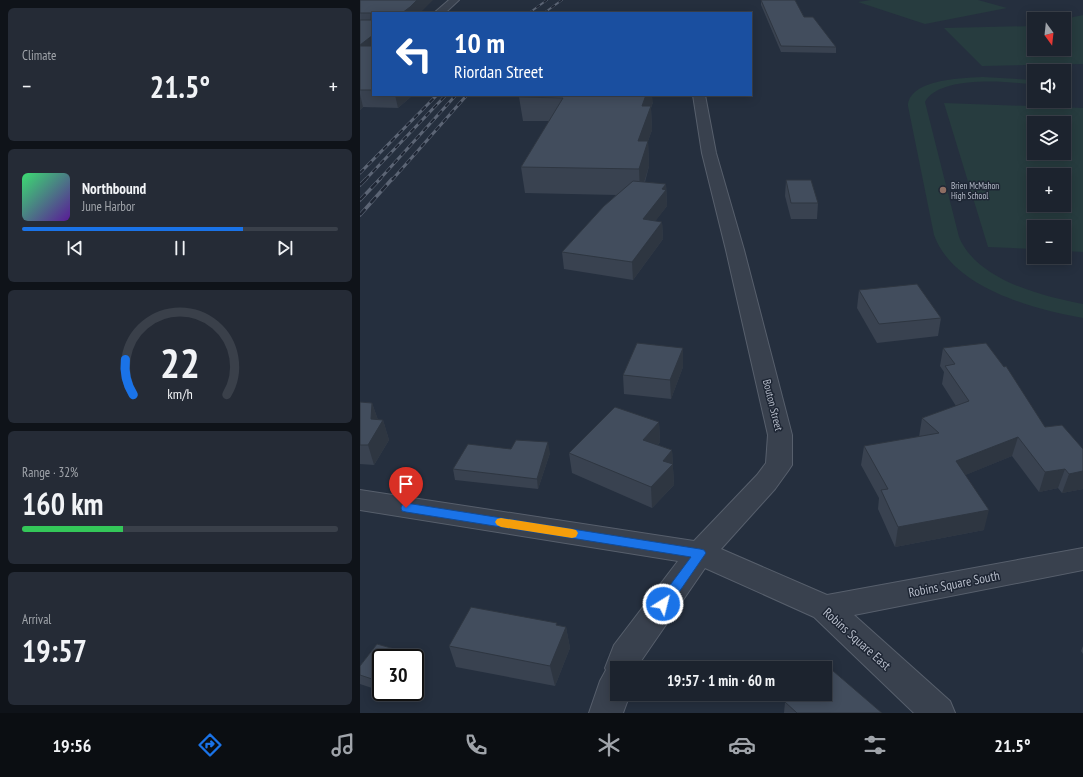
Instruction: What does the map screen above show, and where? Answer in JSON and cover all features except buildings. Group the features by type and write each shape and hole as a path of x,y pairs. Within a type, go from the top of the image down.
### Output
{"street":[{"path":"440,12 454,0"},
{"name":"Bouton Street","path":"624,661 626,655 700,553 766,482 779,465 780,436 735,250 709,153 698,96"},
{"name":"Robins Square East","path":"360,500 700,553 825,608 938,713"},
{"name":"Robins Square South","path":"825,608 1083,559"},
{"path":"606,713 610,701"}],"green space":[{"path":"871,0 978,0 1007,8 925,24 858,2"},
{"path":"1083,15 1083,64 982,66 944,28 1027,26 1027,56 1071,56 1071,18"},
{"path":"983,77 1027,80 1027,84 1008,82 975,82 959,84 944,87 933,93 925,102 959,237 968,252 980,264 995,275 1030,291 1083,304 1083,318 1041,309 1019,302 976,282 958,269 944,253 934,235 908,106 911,97 917,90 938,82 963,78"},
{"path":"944,103 1027,106 1027,108 1083,108 1083,252 1071,251 1071,220 1027,220 1027,249 988,247"}],"railway":[{"path":"530,12 547,0"},
{"path":"545,12 562,0"},
{"path":"360,173 436,96"},
{"path":"365,180 445,96"},
{"path":"379,180 455,96"},
{"path":"392,180 466,96"},
{"path":"360,200 380,179"},
{"path":"360,215 392,179"},
{"path":"360,185 365,180"}],"slow traffic":[{"path":"501,522 572,533"}],"place":[{"name":"Brien McMahon High School","path":"943,190"}],"route":[{"path":"406,508 700,553 663,604"}]}
